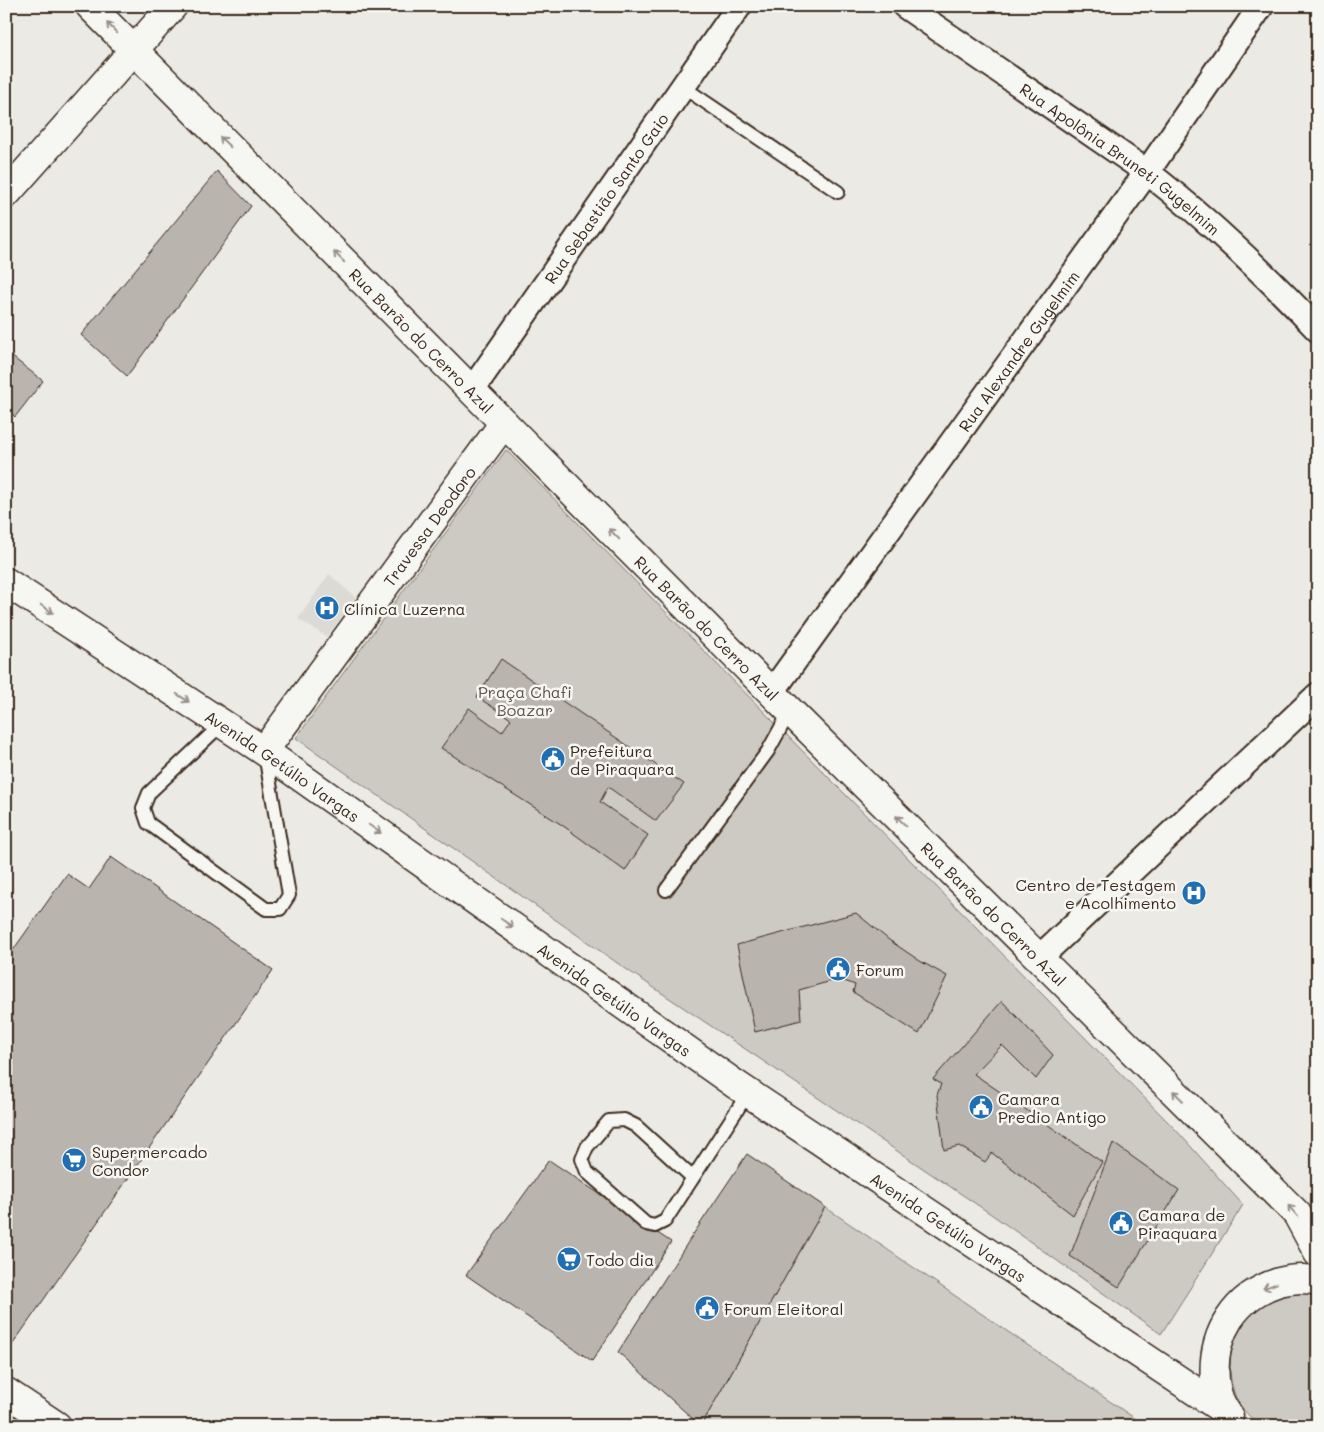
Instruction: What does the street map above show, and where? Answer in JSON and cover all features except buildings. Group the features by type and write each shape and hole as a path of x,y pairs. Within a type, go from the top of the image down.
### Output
{"main road":[{"name":"Rua Barão do Cerro Azul","path":"90,6 781,702 1297,1214 1318,1253"},
{"path":"6,194 173,6"},
{"name":"Travessa Deodoro","path":"264,751 504,423"},
{"name":"Avenida Getúlio Vargas","path":"6,582 264,751 748,1093 1231,1418"},
{"path":"1231,1418 1216,1389 1214,1364 1218,1340 1228,1318 1245,1300 1265,1287 1288,1280 1318,1281"},
{"path":"6,1392 57,1426"}],"street":[{"name":"Rua Sebastião Santo Gaio","path":"472,390 739,6"},
{"name":"Rua Apolônia Bruneti Gugelmim","path":"905,6 1147,172 1182,199 1318,330"},
{"name":"Rua Alexandre Gugelmim","path":"781,702 1261,6"},
{"path":"1039,958 1318,695"}],"lane":[{"path":"683,87 838,192"},
{"path":"666,890 768,751 781,702"},
{"path":"222,724 149,793 143,808 148,823 203,864 266,909 280,909 289,895 264,751"},
{"path":"693,1178 636,1126 624,1120 610,1121 587,1147 582,1159 587,1172 646,1224 656,1226 665,1221 693,1178 748,1093"}],"shaded area":[{"name":"Clínica Luzerna","path":"329,574 356,598 327,637 298,619"}],"green space":[{"name":"Praça Chafi Boazar","path":"506,450 1176,1130 1243,1205 1161,1334 991,1214 623,967 296,738"},
{"path":"825,1207 1146,1426 701,1426"},
{"path":"1306,1293 1318,1296 1318,1426 1260,1426 1241,1406 1234,1392 1230,1366 1234,1340 1247,1318 1257,1309 1277,1298"}],"place":[{"name":"Clínica Luzerna","path":"327,608"},
{"name":"Prefeitura de Piraquara","path":"553,759"},
{"name":"Centro de Testagem e Acolhimento","path":"1194,893"},
{"name":"Forum","path":"838,969"},
{"name":"Camara Predio Antigo","path":"981,1107"},
{"name":"Supermercado Condor","path":"74,1160"},
{"name":"Camara de Piraquara","path":"1121,1223"},
{"name":"Todo dia","path":"569,1259"},
{"name":"Forum Eleitoral","path":"707,1308"}]}
